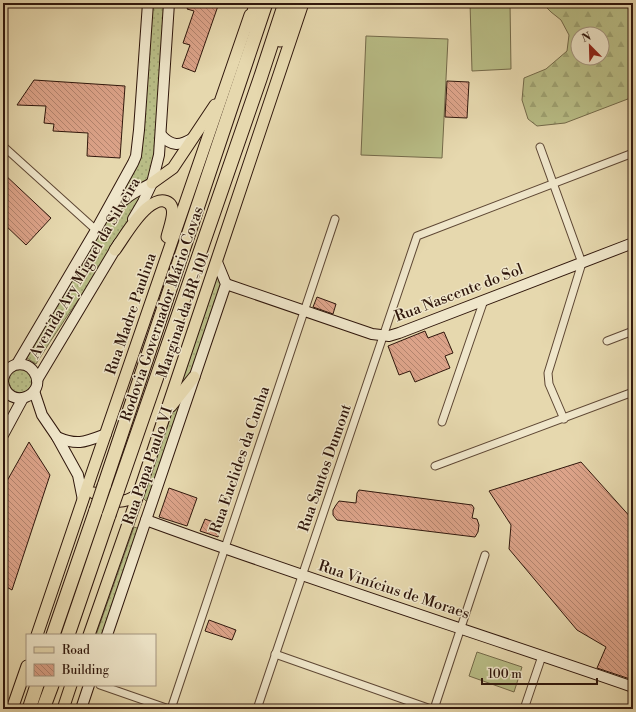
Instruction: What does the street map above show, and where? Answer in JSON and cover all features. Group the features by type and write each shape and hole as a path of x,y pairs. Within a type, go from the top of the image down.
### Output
{"highway":[{"path":"238,87 255,3"},
{"name":"Rodovia Governador Mário Covas","path":"53,634 266,3"},
{"name":"Rodovia Governador Mário Covas","path":"68,634 285,3"},
{"path":"260,79 298,3"},
{"path":"28,709 37,686"},
{"path":"43,709 52,686"}],"main road":[{"name":"Rua Madre Paulina","path":"37,634 255,3"},
{"name":"Marginal da BR-101","path":"89,634 217,262 303,3"},
{"path":"152,183 173,168 225,91"},
{"path":"115,250 148,207 162,200 167,202 172,206 172,216 158,272 158,282"},
{"path":"166,412 194,377"},
{"path":"88,487 104,499 122,502 127,501 138,494"},
{"path":"83,500 89,498 103,501 117,506 130,516"},
{"path":"12,709 26,669"},
{"path":"63,709 71,686"}],"street":[{"name":"Avenida Ary Miguel da Silveira","path":"15,365 97,229 128,175 136,156 148,3"},
{"name":"Avenida Ary Miguel da Silveira","path":"37,380 115,250 143,202 152,183 157,167 161,135 169,3"},
{"path":"161,135 169,142 176,144 186,142 195,137"},
{"path":"3,146 97,229 117,205 130,195 152,183"},
{"path":"540,148 582,263 548,373 549,384 564,419"},
{"path":"553,184 633,153"},
{"name":"Rua Santos Dumont","path":"257,709 417,236 553,184"},
{"name":"Rua Euclides da Cunha","path":"170,709 335,219"},
{"name":"Rua Nascente do Sol","path":"226,284 372,334 383,336 399,333 633,243"},
{"path":"217,262 226,284"},
{"name":"Rua Papa Paulo VI","path":"106,634 226,284"},
{"path":"442,422 484,300"},
{"path":"607,341 633,331"},
{"path":"3,361 15,365 28,366 36,375 37,380 3,435"},
{"path":"15,365 9,368 3,382 9,395 18,398 28,396"},
{"path":"434,466 564,419 633,392"},
{"path":"28,396 57,437 78,476 83,500"},
{"path":"57,437 68,442 77,443 106,434"},
{"name":"Rua Vinícius de Moraes","path":"146,520 302,576 461,628 633,687"},
{"path":"275,654 432,709 485,555"},
{"path":"524,709 542,656"},
{"path":"81,709 89,686"},
{"path":"103,686 170,709"}],"green space":[{"path":"152,3 167,3 160,122 151,181 121,195 139,163 142,151"},
{"path":"470,3 510,3 511,69 472,71"},
{"path":"542,3 633,3 633,97 565,123 537,126 528,119 522,100 524,78 546,69 567,51 569,35 561,20"},
{"path":"366,36 448,39 442,158 361,155"},
{"path":"147,188 122,233 36,364 27,358 101,230 113,213"},
{"path":"218,273 223,286 192,373 175,394"},
{"path":"20,369 29,372 32,381 29,390 20,393 11,390 8,381 11,372"},
{"path":"185,398 151,500 147,502 143,498 171,415"},
{"path":"134,527 140,529 104,634 96,634"},
{"path":"477,652 522,667 514,692 469,676"}],"building":[{"path":"190,3 219,3 195,72 182,67 190,45 183,43 194,11 187,9"},
{"path":"34,80 125,86 120,158 87,156 88,133 53,131 54,124 44,123 46,106 17,105"},
{"path":"447,81 469,82 467,118 445,117"},
{"path":"3,173 51,218 26,245 3,223"},
{"path":"317,297 336,304 333,314 313,307"},
{"path":"425,331 428,338 444,332 453,353 445,356 450,368 415,382 410,371 399,375 388,346"},
{"path":"29,442 50,475 12,590 3,585 3,488"},
{"path":"581,462 633,520 633,680 597,668 606,647 577,630 509,549 511,525 489,491"},
{"path":"169,488 197,498 187,526 159,517"},
{"path":"359,490 472,505 474,508 472,518 477,519 479,525 478,532 475,537 337,520 333,515 333,510 336,505 339,501 356,503 357,493"},
{"path":"205,519 222,525 218,537 200,531"},
{"path":"209,620 236,630 232,640 205,631"}]}
